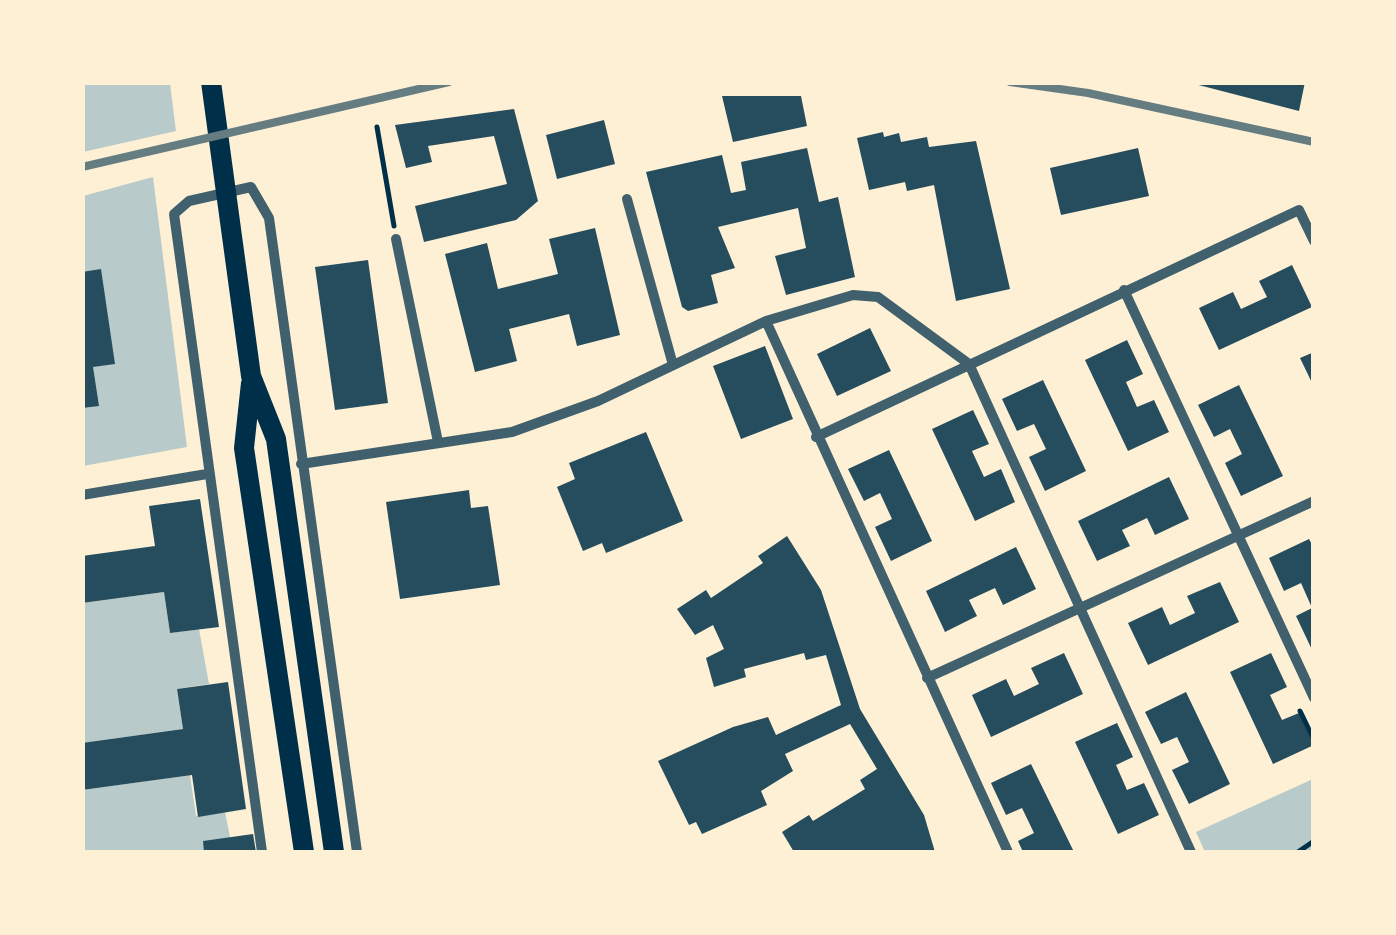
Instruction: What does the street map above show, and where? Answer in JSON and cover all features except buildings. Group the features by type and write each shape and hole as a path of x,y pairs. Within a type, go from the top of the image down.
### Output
{"main road":[{"path":"211,82 251,376 244,448 304,852"},
{"path":"251,376 276,439 334,852"}],"street":[{"path":"262,852 174,214 188,201 251,186 269,218 300,464 357,852"},
{"path":"627,199 673,365"},
{"path":"816,437 1299,210 1314,241"},
{"path":"396,238 438,442"},
{"path":"1124,290 1314,698"},
{"path":"300,464 512,432 598,401 766,321 854,294 878,297 969,364 1191,852"},
{"path":"766,321 1008,852"},
{"path":"82,496 207,474"},
{"path":"927,678 1314,501"}],"path":[{"path":"377,127 396,238"},
{"path":"1298,706 1314,740"},
{"path":"1298,852 1314,841"}],"shaded area":[{"path":"82,83 170,83 176,131 83,152"},
{"path":"153,177 187,447 83,466 83,196"},
{"path":"164,592 170,633 199,629 209,684 177,689 183,729 83,743 82,603"},
{"path":"190,775 196,816 225,812 233,852 83,852 82,790"},
{"path":"1313,779 1313,852 1205,852 1196,832"}],"railway":[{"path":"82,167 449,82"},
{"path":"1010,82 1088,93 1314,142"}]}
